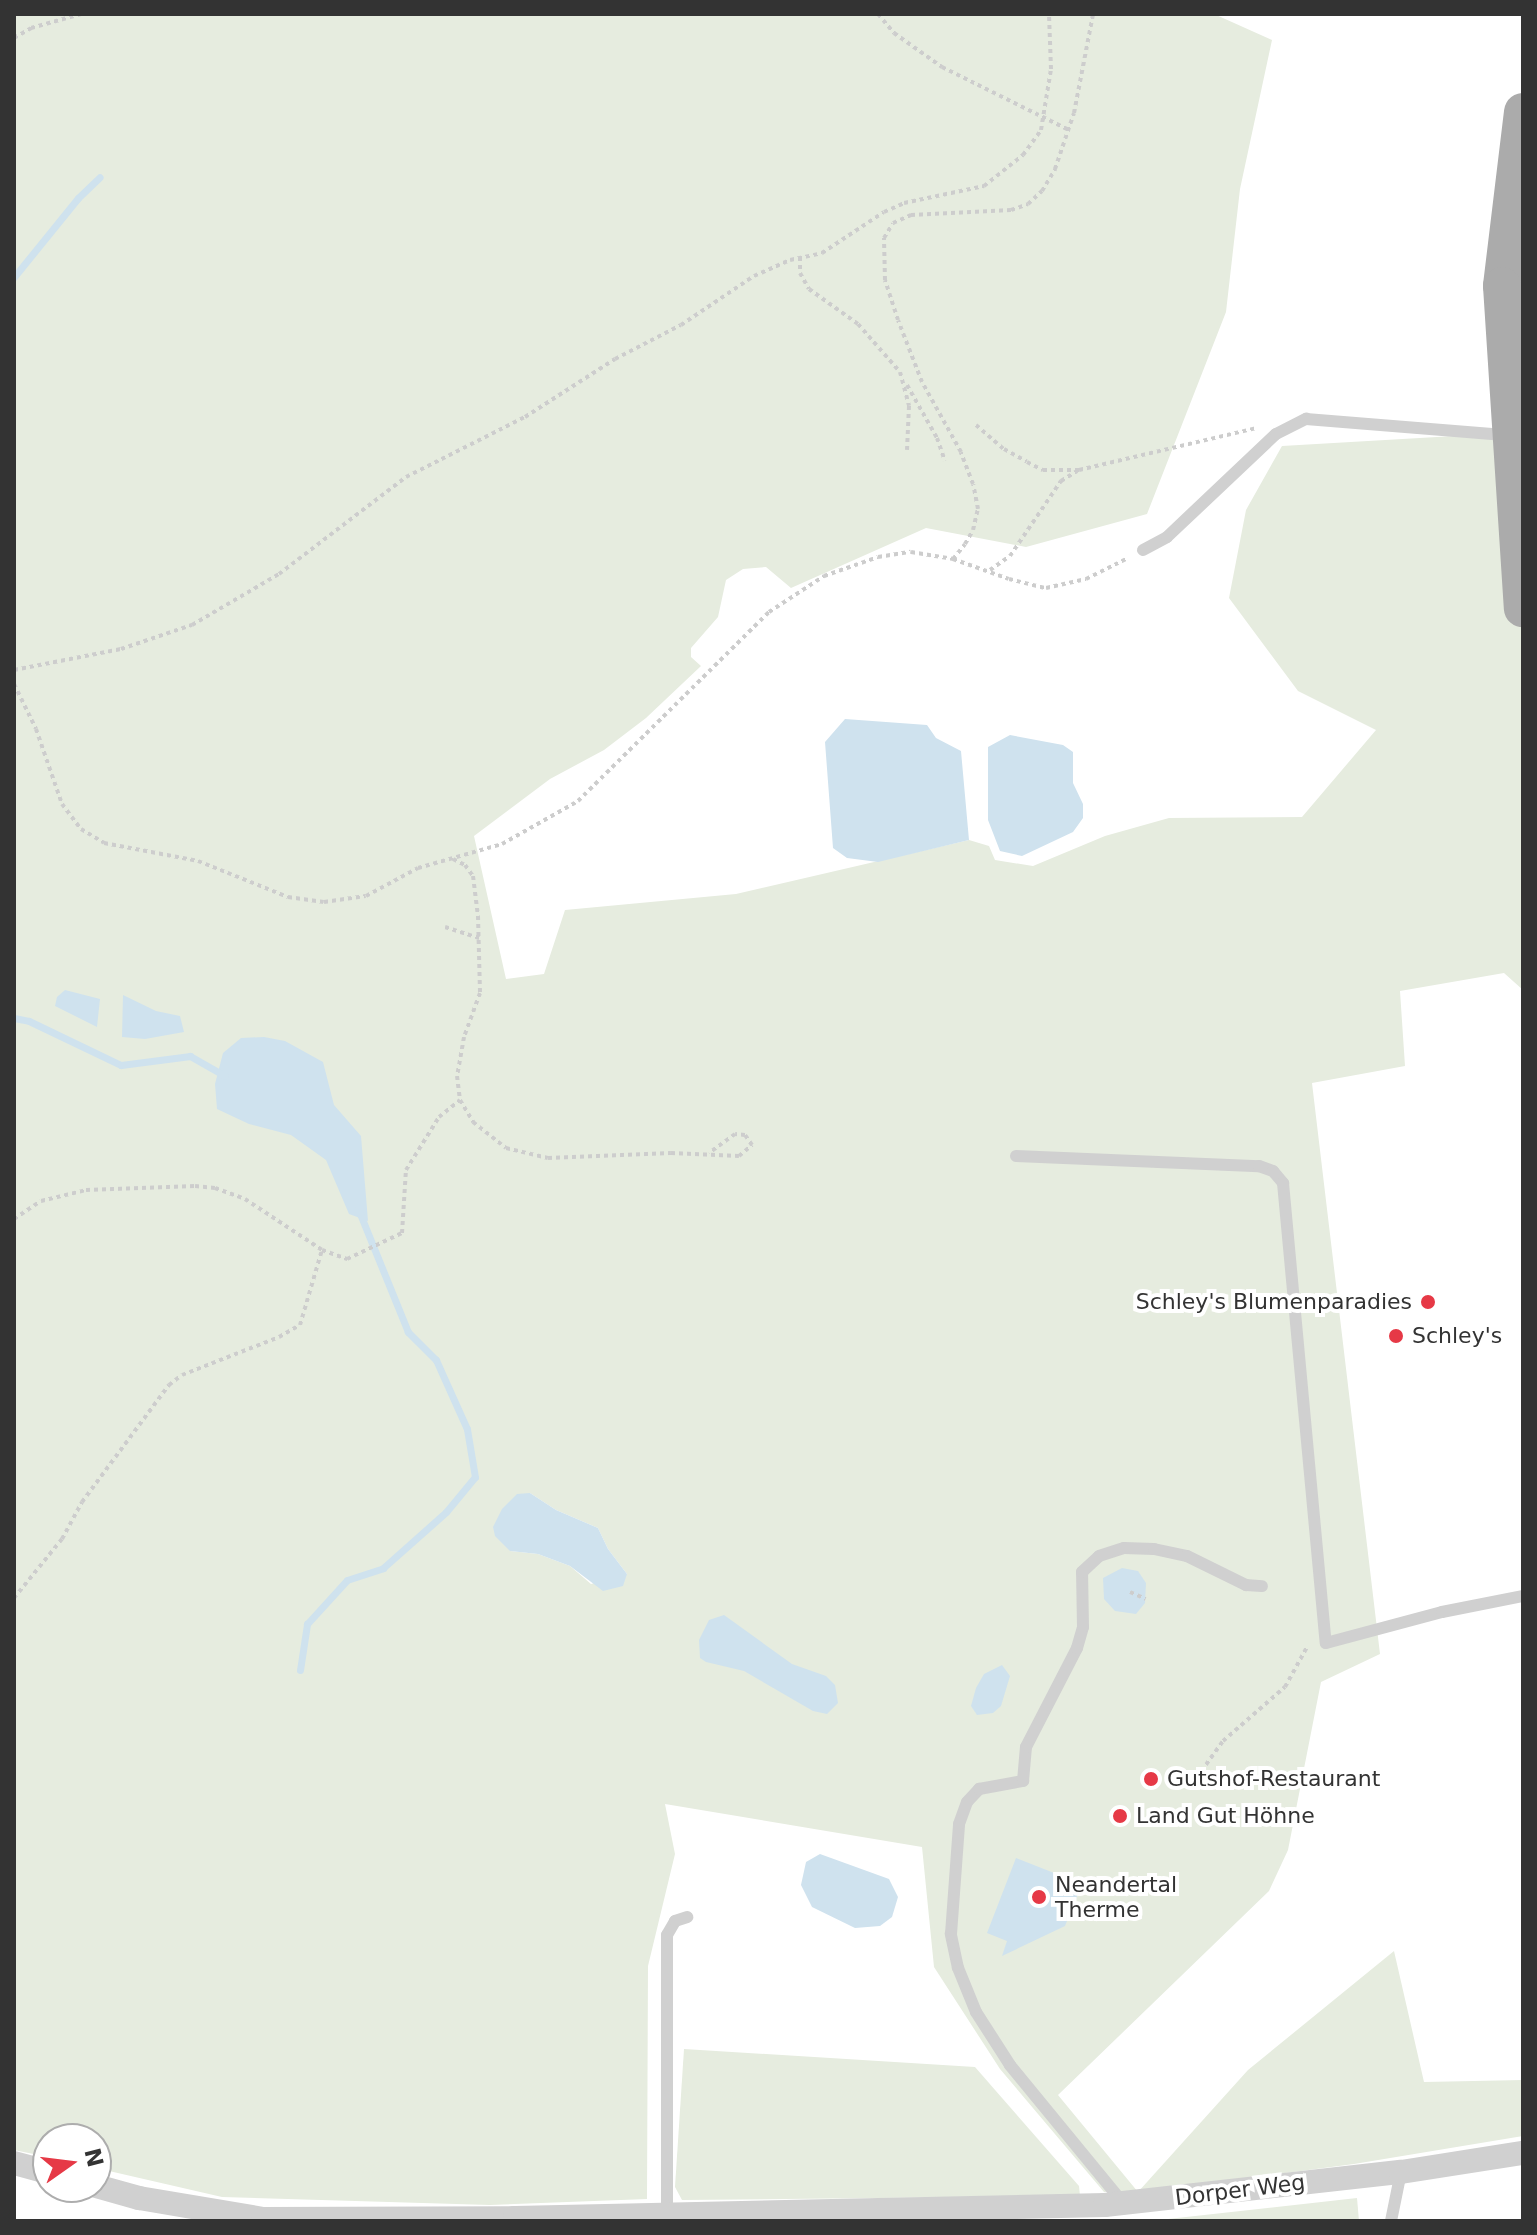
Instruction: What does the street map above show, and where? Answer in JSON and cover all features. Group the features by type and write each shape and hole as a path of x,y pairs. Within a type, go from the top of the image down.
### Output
{"main road":[{"path":"1523,112 1502,286 1509,435 1523,608"}],"street":[{"name":"Dorper Weg","path":"112,2190 263,2219 667,2215 1124,2204 1401,2172 1523,2153"}],"lane":[{"path":"1143,550 1167,537 1276,434 1306,419 1509,435"},
{"path":"1016,1156 1259,1166 1273,1171 1283,1183 1326,1643 1454,1609 1523,1596"},
{"path":"1124,2204 1010,2065 976,2012 958,1968 951,1934 959,1824 967,1802 979,1789 1023,1781 1026,1747 1077,1648 1083,1627 1082,1572 1099,1556 1124,1548 1154,1549 1187,1556 1246,1585 1262,1586"},
{"path":"667,2215 667,1935 675,1921 687,1917"},
{"path":"1391,2221 1401,2172"}],"path":[{"path":"14,38 39,25 81,14"},
{"path":"878,14 894,33 942,67 1069,130"},
{"path":"14,670 121,649 192,625 279,574 406,477 483,441 615,359 681,325 754,276 833,247 865,223 904,203 984,186 1033,144 1044,119 1051,69 1049,14"},
{"path":"953,559 973,530 976,498 965,461 922,382 898,320 885,280 884,238 893,223 920,212 1000,212 1028,204 1052,176 1069,130 1093,14"},
{"path":"800,257 800,273 809,289 864,329 902,376 937,438 945,461"},
{"path":"902,376 909,406 907,450"},
{"path":"976,425 1004,449 1043,470 1079,470 1262,427 1292,425"},
{"path":"990,570 1010,556 1061,481 1079,470"},
{"path":"14,684 36,729 54,785 70,819 104,843 182,856 273,893 324,902 366,896 418,868 502,844 578,801 769,612 824,576 894,554 953,559 1046,588 1086,579 1143,550"},
{"path":"450,858 465,865 473,876 482,978 478,1002 458,1062 460,1100 483,1132 506,1148 534,1157 573,1159 709,1153 739,1156 752,1145 740,1133 726,1138 709,1153"},
{"path":"445,927 479,938"},
{"path":"14,1219 41,1201 86,1190 215,1188 245,1199 322,1250 347,1259 393,1241 402,1233 404,1181 410,1161 439,1117 460,1100"},
{"path":"14,1598 62,1539 82,1502 169,1385 182,1375 279,1337 300,1325 322,1250"},
{"path":"1130,1592 1146,1599"},
{"path":"1192,1784 1223,1741 1285,1687 1307,1647"}],"shaded area":[{"path":"14,14 1214,14 1272,40 1240,189 1226,312 1147,514 1026,547 926,528 791,588 766,567 743,569 726,580 718,617 691,648 691,657 701,666 646,718 604,750 550,779 474,836 506,979 544,974 565,910 736,894 969,840 989,846 995,860 1033,866 1105,836 1169,818 1302,817 1376,730 1298,691 1229,598 1246,510 1282,446 1523,432 1523,990 1504,973 1400,991 1405,1066 1312,1083 1380,1654 1321,1682 1288,1850 1269,1891 1058,2095 1138,2192 1104,2192 1000,2069 934,1967 922,1847 665,1804 675,1854 648,1966 647,2199 490,2205 222,2197 112,2172 112,2123 32,2123 32,2154 14,2150","holes":["530,1493 556,1510 598,1528 608,1549 627,1574 591,1584 570,1566 538,1554 510,1551"]},
{"path":"1394,1951 1424,2082 1523,2080 1523,2136 1354,2164 1138,2192 1248,2070"},
{"path":"684,2049 975,2067 1079,2186 1080,2196 682,2200 675,2187"},
{"path":"1357,2198 1359,2221 1150,2221"}],"water":[{"path":"845,719 927,725 936,738 961,751 969,840 878,862 847,858 833,848 825,742"},
{"path":"1010,735 1063,745 1073,752 1073,783 1083,804 1083,818 1073,832 1022,856 1000,851 988,820 988,747"},
{"path":"65,990 100,999 97,1027 55,1006 57,997"},
{"path":"123,995 156,1011 180,1016 184,1032 145,1039 122,1037"},
{"path":"264,1037 285,1041 323,1062 334,1105 361,1136 368,1221 349,1214 326,1160 291,1135 249,1124 217,1109 215,1084 223,1053 241,1038"},
{"path":"530,1493 556,1510 598,1528 608,1549 627,1574 623,1586 603,1591 570,1566 538,1554 510,1551 495,1536 493,1527 502,1509 517,1494"},
{"path":"1122,1568 1138,1571 1146,1583 1145,1603 1136,1614 1115,1611 1104,1599 1103,1578"},
{"path":"724,1615 792,1664 826,1676 835,1685 838,1703 827,1714 813,1711 744,1671 700,1658 699,1640 709,1620"},
{"path":"1002,1665 1010,1676 1001,1706 993,1713 977,1715 971,1706 976,1688 984,1674"},
{"path":"820,1854 889,1879 898,1897 892,1917 880,1926 855,1928 812,1907 801,1885 806,1862"},
{"name":"Neandertal Therme","path":"1016,1858 1082,1884 1065,1926 1002,1956 1007,1941 987,1933"}],"waterway":[{"path":"14,277 78,198 100,177"},
{"path":"14,1018 29,1021 121,1065 190,1056 225,1076"},
{"path":"300,1670 307,1624 347,1580 383,1568 446,1512 475,1477 467,1429 436,1360 408,1332 358,1209"}],"place":[{"name":"Schley's Blumenparadies","path":"1428,1302"},
{"name":"Schley's","path":"1396,1336"},
{"name":"Gutshof-Restaurant","path":"1151,1779"},
{"name":"Land Gut Höhne","path":"1120,1816"},
{"name":"Neandertal Therme","path":"1039,1897"}]}
